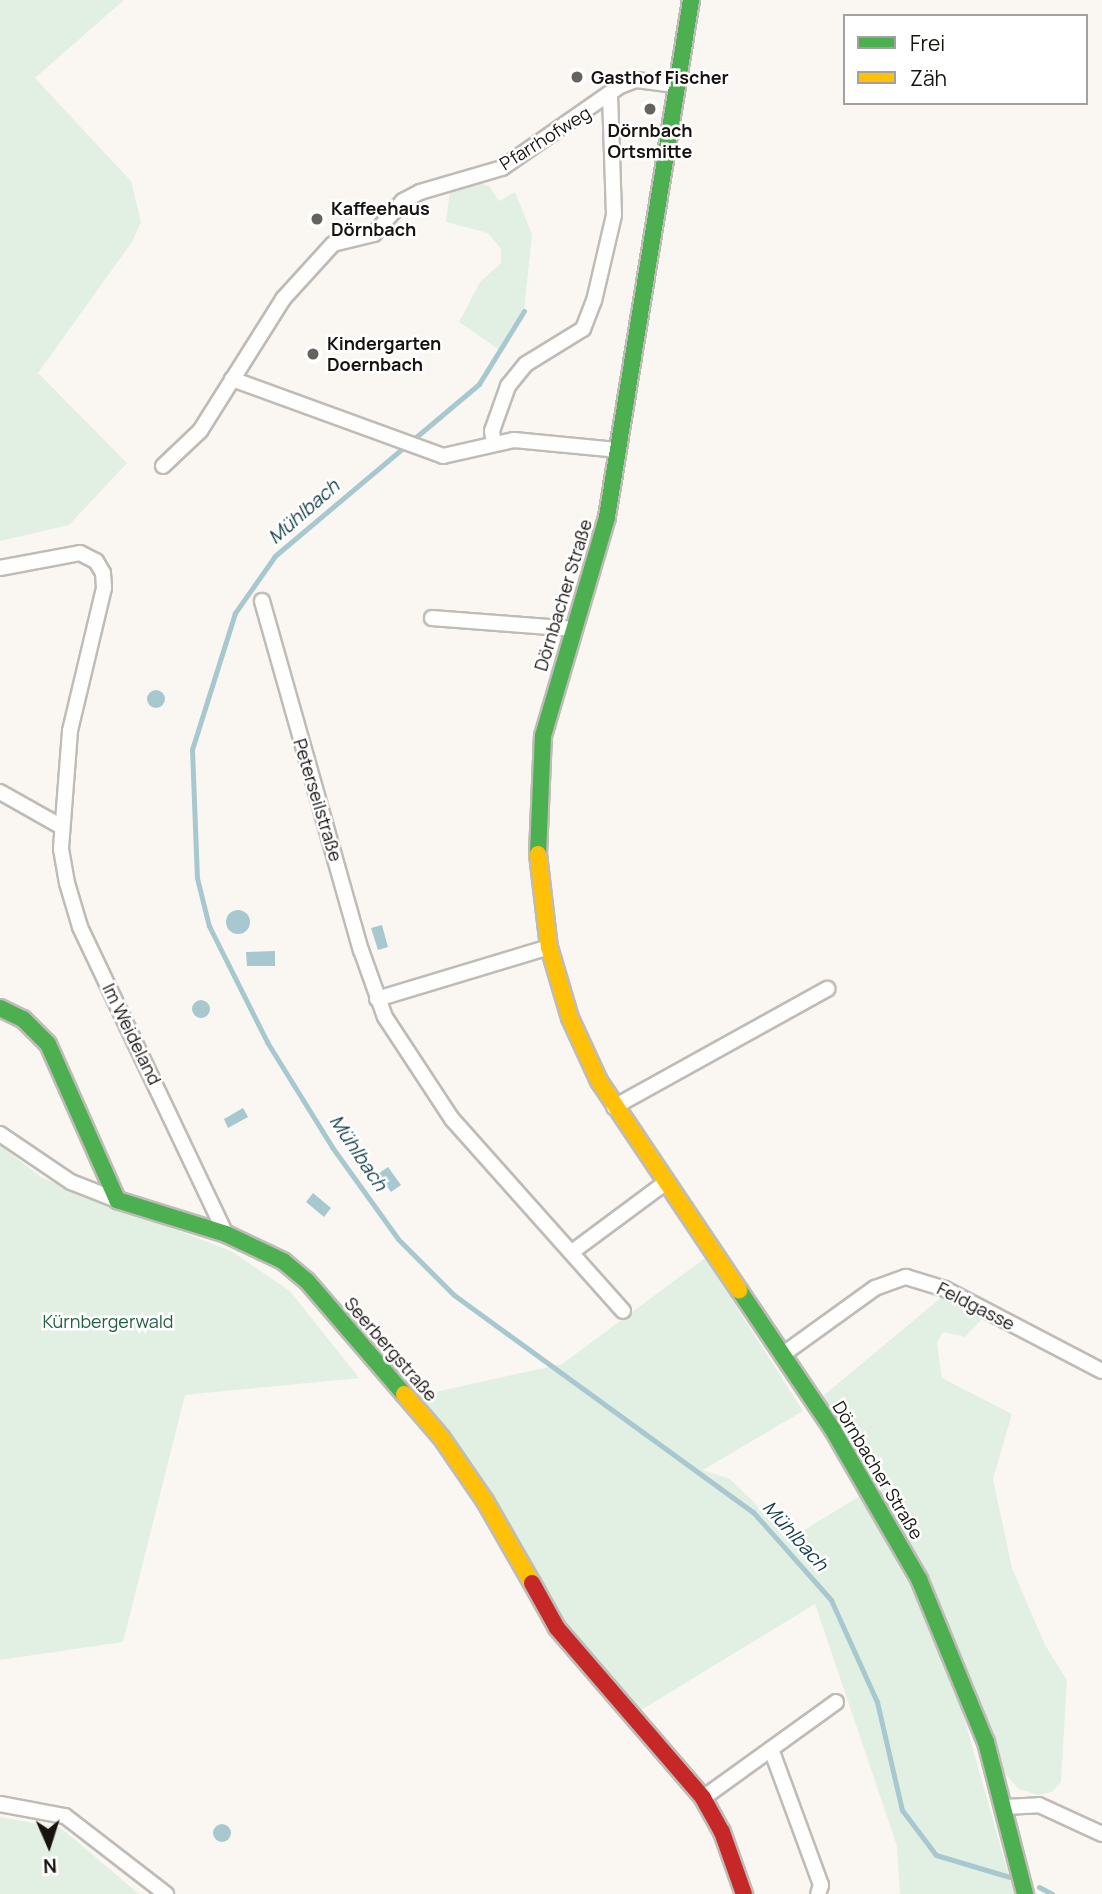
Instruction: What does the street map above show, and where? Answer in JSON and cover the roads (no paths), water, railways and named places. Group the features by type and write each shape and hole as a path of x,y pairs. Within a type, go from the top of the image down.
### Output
{"street":[{"name":"Dörnbacher Straße","path":"691,0 598,556 548,714 537,790 537,848 550,947 570,1018 614,1107 871,1490 919,1580 964,1682 1005,1807 1025,1894"},
{"name":"Pfarrhofweg","path":"163,466 201,430 283,299 333,244 374,234 403,201 420,192 502,168 610,97 620,86 636,80 676,85"},
{"name":"Pfarrhofweg","path":"494,443 492,431 508,386 526,364 583,329 594,301 614,215 610,97"},
{"path":"232,379 420,451 461,455 494,443 514,440 617,450"},
{"name":"Im Weideland","path":"0,568 80,553 96,561 103,573 104,588 70,731 62,827 66,883 80,927 226,1234"},
{"name":"Peterseilstraße","path":"261,601 377,999 404,1051 452,1119 623,1311"},
{"path":"432,618 575,629"},
{"path":"0,792 62,827"},
{"path":"377,999 550,947"},
{"path":"614,1107 827,989"},
{"path":"0,1008 23,1019 48,1044 117,1200"},
{"path":"0,1134 71,1182 117,1200"},
{"path":"572,1252 665,1183"},
{"name":"Seerbergstraße","path":"117,1200 226,1234 272,1254 307,1281 425,1418 485,1500 557,1628 704,1798 722,1832 744,1894"},
{"name":"Feldgasse","path":"782,1355 875,1287 906,1278 945,1289 1101,1369"},
{"path":"704,1798 836,1702"},
{"path":"771,1749 821,1885 818,1894"},
{"path":"0,1804 65,1816 166,1894"},
{"path":"1005,1807 1039,1805 1102,1833"}],"water":[{"path":"152,690 160,690 165,699 163,706 152,708 147,703 147,695"},
{"path":"238,910 246,914 250,922 246,930 238,934 230,930 226,922 230,914"},
{"path":"382,925 388,947 378,950 371,928"},
{"path":"275,951 275,966 247,966 246,952"},
{"path":"201,1000 207,1003 210,1009 207,1015 201,1018 195,1015 192,1009 195,1003"},
{"path":"243,1108 248,1117 228,1128 224,1119"},
{"path":"388,1167 401,1185 391,1192 378,1174"},
{"path":"313,1193 331,1208 324,1217 306,1202"},
{"path":"222,1824 228,1827 231,1833 228,1839 222,1842 216,1839 213,1833 216,1827"}],"waterway":[{"name":"Mühlbach","path":"524,311 479,384 275,556 235,613 192,749 197,878 209,926 267,1042 332,1147 398,1239 454,1295 753,1512 831,1600 877,1702 902,1810 936,1855 1010,1877"},
{"name":"Mühlbach","path":"1039,1887 1052,1894"}],"place":[{"name":"Gasthof Fischer","path":"577,77"},
{"name":"Dörnbach Ortsmitte","path":"650,109"},
{"name":"Kaffeehaus Dörnbach","path":"317,219"},
{"name":"Kindergarten Doernbach","path":"313,354"}],"park label":[{"name":"Kürnbergerwald","path":"108,1321"}]}
